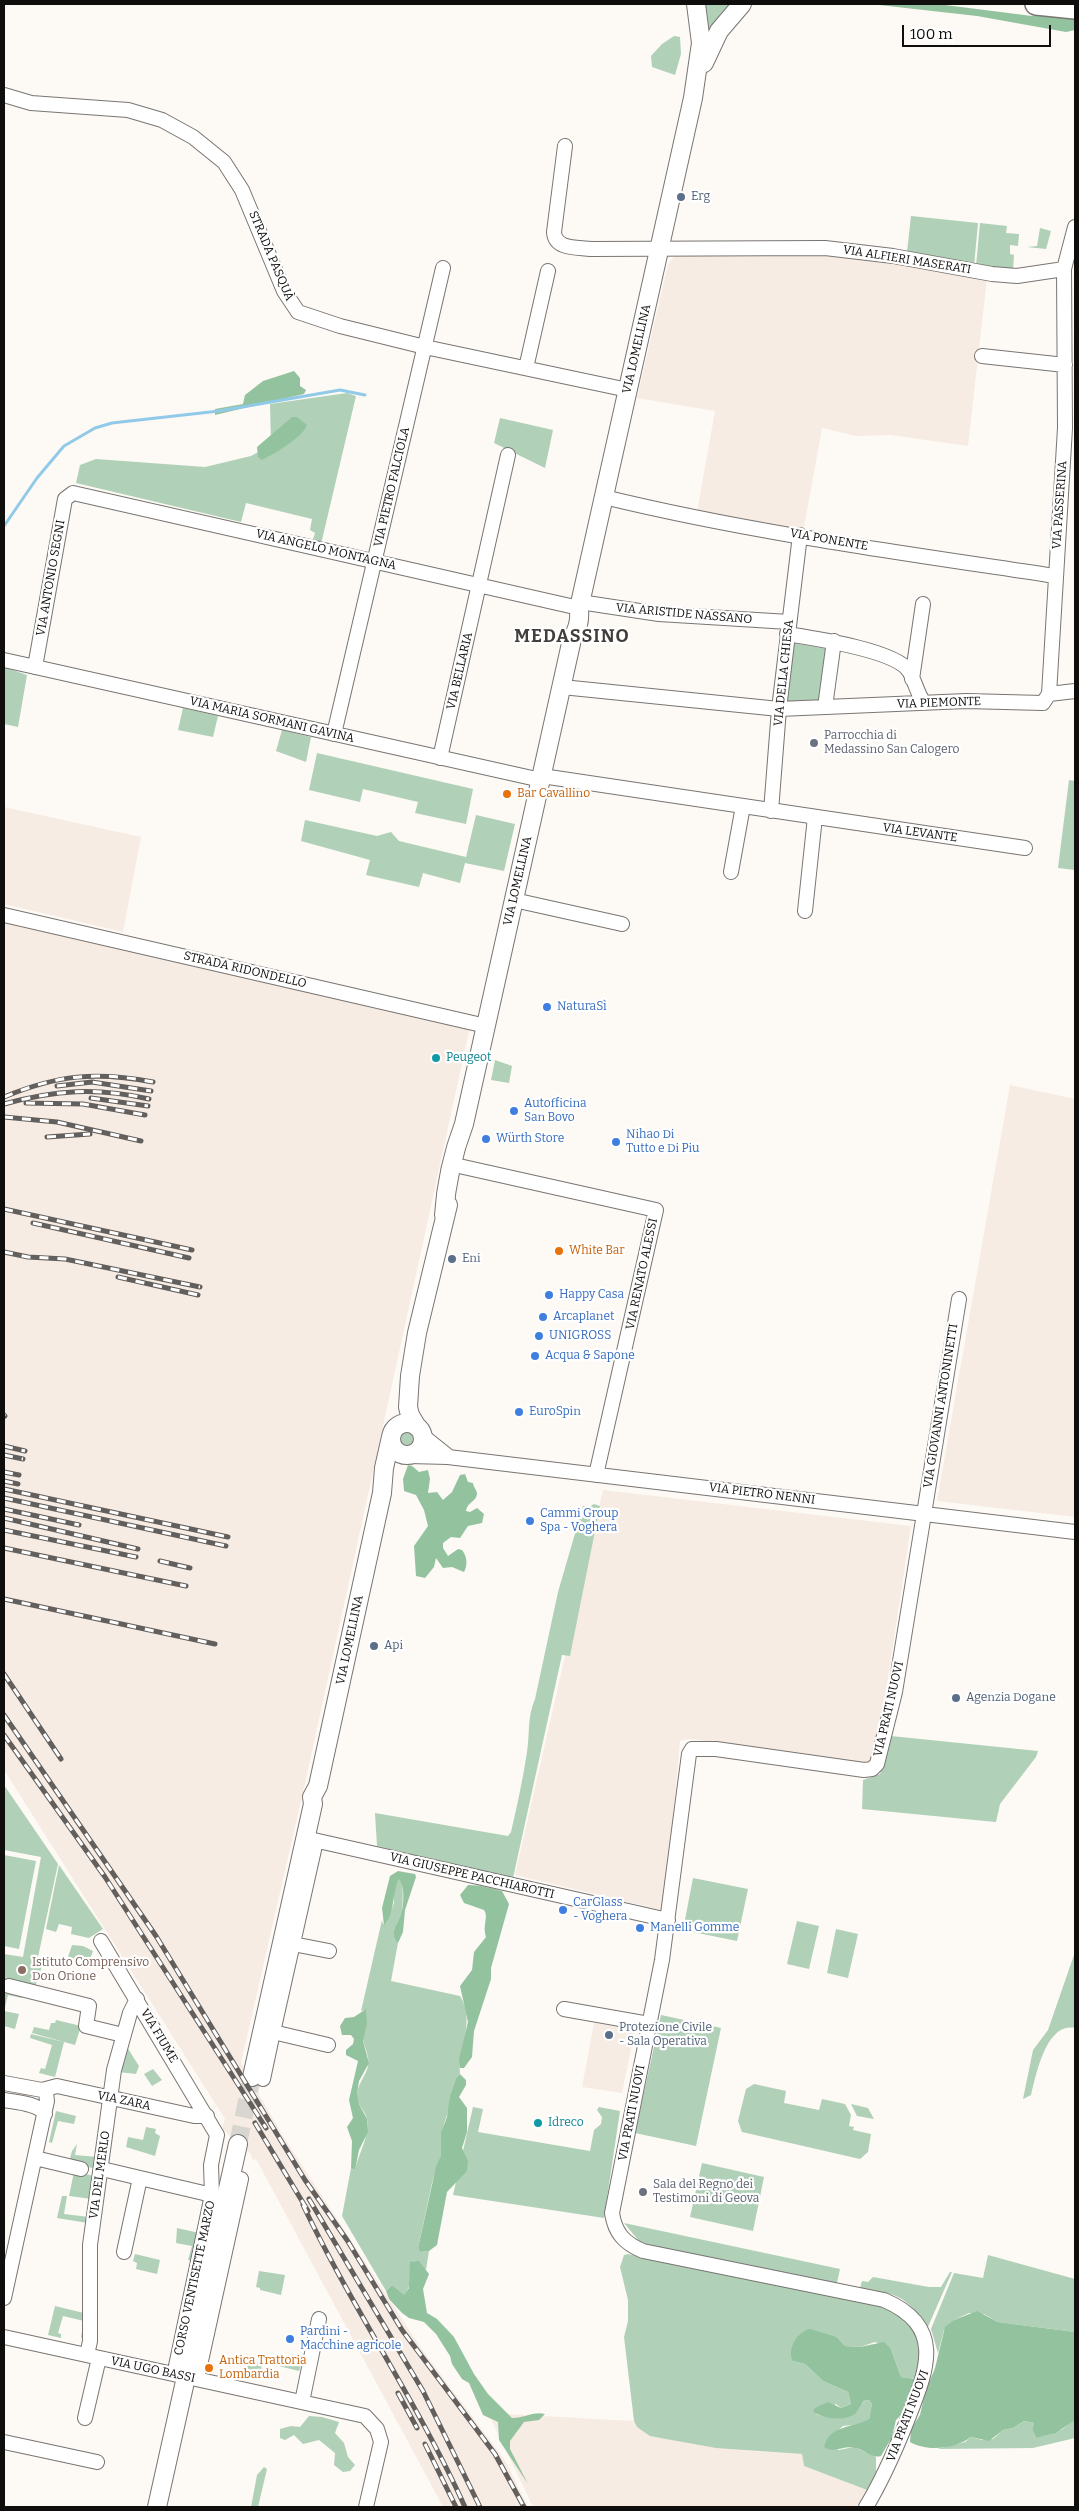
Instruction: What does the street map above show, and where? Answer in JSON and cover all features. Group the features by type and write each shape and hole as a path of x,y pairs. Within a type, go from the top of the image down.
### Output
{"highway":[{"path":"1036,4 1075,8"}],"main road":[{"path":"694,89 701,43 696,4"},
{"path":"694,89 716,37 742,4"},
{"name":"VIA LOMELLINA","path":"258,2078 310,1839 313,1804 318,1799 318,1786 382,1493 384,1468 399,1416 400,1388 417,1333 444,1215 453,1193 459,1166 464,1124 572,639 580,620 579,606 694,89"},
{"name":"VIA LOMELLINA","path":"444,1215 445,1191 455,1147 464,1124"},
{"name":"VIA LOMELLINA","path":"382,1493 393,1467 407,1456 419,1451 423,1441 420,1431 410,1416 407,1400 417,1333"},
{"path":"407,1456 401,1454 393,1447 393,1433 406,1423 420,1431"},
{"name":"CORSO VENTISETTE MARZO","path":"157,2507 184,2374 238,2144"}],"street":[{"name":"STRADA PASQUÀ","path":"4,95 31,103 128,110 162,120 193,137 224,162 242,190 284,291 298,312 340,326 425,347 628,390"},
{"name":"VIA ALFIERI MASERATI","path":"565,146 554,232 556,240 563,246 591,249 826,248 894,256 992,274 1017,276 1064,269"},
{"name":"VIA PASSERINA","path":"1049,694 1065,428 1065,365 1070,320 1064,269 1075,227"},
{"name":"VIA PIETRO FALCIOLA","path":"334,734 443,268"},
{"path":"526,368 548,271"},
{"path":"982,356 1065,365"},
{"name":"VIA BELLARIA","path":"440,758 508,455"},
{"name":"VIA ANGELO MONTAGNA","path":"72,493 374,562 579,606"},
{"name":"VIA ANTONIO SEGNI","path":"35,667 65,499 72,493"},
{"name":"VIA PONENTE","path":"604,497 659,510 800,535 1055,576"},
{"name":"VIA DELLA CHIESA","path":"771,811 779,708 800,535"},
{"path":"912,679 923,604"},
{"name":"VIA ARISTIDE NASSANO","path":"579,606 788,628 877,653 908,670 924,703"},
{"path":"825,707 834,641"},
{"name":"VIA MARIA SORMANI GAVINA","path":"4,660 440,758 541,778 744,806"},
{"path":"562,687 779,708"},
{"path":"1049,694 1061,691 1075,691"},
{"name":"VIA PIEMONTE","path":"779,708 924,703 1043,703 1049,694"},
{"path":"731,872 744,806"},
{"name":"VIA LEVANTE","path":"744,806 1025,848"},
{"path":"805,911 815,817"},
{"path":"514,900 622,924"},
{"name":"STRADA RIDONDELLO","path":"4,915 486,1026"},
{"name":"VIA RENATO ALESSI","path":"459,1166 656,1210 596,1475"},
{"name":"VIA GIOVANNI ANTONINETTI","path":"924,1514 959,1299"},
{"path":"420,1431 448,1457"},
{"name":"VIA PIETRO NENNI","path":"407,1456 448,1457 1075,1532"},
{"name":"VIA PRATI NUOVI","path":"866,2507 886,2475 921,2386 927,2364 925,2341 920,2327 907,2311 878,2298 643,2251 631,2246 618,2233 612,2213 668,1920 688,1754 692,1749 716,1750 864,1770 872,1769 877,1764 895,1692 924,1514"},
{"name":"VIA GIUSEPPE PACCHIAROTTI","path":"310,1839 668,1920"},
{"name":"VIA LOMELLINA","path":"258,2078 273,2032 293,1944 310,1839"},
{"name":"VIA FIUME","path":"101,1941 216,2131"},
{"path":"293,1944 329,1951"},
{"path":"9,1986 89,2006 86,2026 123,2035"},
{"name":"VIA DEL MERLO","path":"85,2418 93,2357 90,2341 90,2245 102,2169 114,2070 123,2035 137,1999"},
{"path":"564,2009 649,2024"},
{"path":"273,2032 328,2045"},
{"name":"VIA ZARA","path":"4,2083 42,2090 57,2086 194,2116 207,2116"},
{"path":"4,2298 45,2114 48,2097 42,2090"},
{"path":"4,2100 34,2106 45,2114"},
{"name":"CORSO VENTISETTE MARZO","path":"184,2374 212,2195 211,2165 217,2135 216,2131"},
{"path":"35,2158 81,2169"},
{"path":"102,2169 212,2195"},
{"path":"124,2252 140,2178"},
{"name":"CORSO VENTISETTE MARZO","path":"184,2374 241,2180"},
{"path":"302,2402 319,2319"},
{"name":"VIA UGO BASSI","path":"4,2337 93,2357 184,2374 365,2416 378,2429 381,2442 366,2507"},
{"path":"4,2442 98,2462"}],"shaded area":[{"path":"826,251 987,278 968,446 891,435 856,436 822,428 803,533 697,512 715,411 637,398 668,264 678,252"},
{"path":"4,807 141,837 123,932 4,904"},
{"path":"4,921 470,1027 306,1779 241,2063 283,2136 421,2348 506,2462 528,2507 443,2507 256,2159 253,2160 250,2153 222,2129 225,2119 4,1770"},
{"path":"1010,1085 1075,1099 1075,1517 937,1501"},
{"path":"603,1490 911,1526 876,1757 865,1764 690,1739 680,1741 665,1911 515,1875"},
{"path":"594,2023 635,2030 622,2093 582,2087"},
{"path":"488,2413 634,2421 637,2427 752,2451 802,2454 804,2466 867,2490 857,2507 533,2507"}],"green space":[{"path":"701,4 735,4 705,45"},
{"path":"870,4 945,5 1032,16 1075,15 1075,30 1066,32 977,16"},
{"path":"674,36 680,37 681,54 675,75 652,67 651,56 662,44"},
{"path":"911,216 978,223 974,266 907,252"},
{"path":"980,223 1007,226 1006,233 1019,234 1018,246 1010,245 1010,254 1014,255 1013,270 976,266"},
{"path":"1040,228 1051,231 1046,249 1027,247 1037,246"},
{"path":"294,371 300,378 300,386 306,390 304,394 215,415 215,409 243,404 245,395 263,381"},
{"path":"347,393 356,396 321,544 312,542 315,533 310,530 312,519 246,503 241,522 76,483 80,465 96,459 205,467 251,456 271,445 270,404"},
{"path":"292,417 297,417 307,425 300,435 274,454 262,460 258,457 257,447"},
{"path":"500,418 553,430 545,468 494,443"},
{"path":"792,639 830,645 823,701 784,703"},
{"path":"4,667 27,675 18,727 4,724"},
{"path":"183,708 218,716 213,737 178,730"},
{"path":"282,730 311,737 306,762 276,751"},
{"path":"317,753 473,789 466,824 415,813 418,802 363,789 360,802 309,790"},
{"path":"1069,780 1075,781 1075,870 1058,868"},
{"path":"476,815 515,824 504,871 465,863 460,883 423,873 419,887 366,875 370,860 301,841 305,820 377,836 391,832 399,841 466,857"},
{"path":"495,1060 512,1066 509,1083 491,1080"},
{"path":"407,1431 413,1434 416,1440 413,1446 407,1449 401,1446 398,1440 401,1434"},
{"path":"408,1465 419,1472 428,1470 430,1479 428,1493 437,1492 443,1500 452,1492 460,1475 465,1474 468,1482 473,1483 477,1494 466,1511 470,1512 477,1508 484,1514 482,1523 468,1526 460,1538 451,1537 443,1543 443,1548 448,1556 458,1549 462,1550 466,1561 464,1572 452,1567 443,1568 436,1558 434,1567 425,1578 416,1576 414,1546 428,1526 424,1510 416,1495 404,1491 403,1479"},
{"path":"594,1504 600,1506 570,1656 562,1655 513,1878 377,1846 375,1813 508,1836 511,1832 528,1745 532,1706 558,1592 583,1506 589,1507"},
{"path":"891,1736 1038,1751 1036,1757 1000,1804 996,1822 862,1809 863,1780 880,1774"},
{"path":"4,1785 58,1864 38,1957 44,1960 35,1987 4,1980 4,1954 23,1957 41,1857 4,1850"},
{"path":"4,1855 36,1861 19,1949 4,1946"},
{"path":"59,1865 103,1929 89,1938 71,1934 72,1927 59,1924 56,1932 46,1929"},
{"path":"398,1871 415,1874 416,1877 405,1910 403,1932 398,1943 394,1932 402,1910 403,1896 399,1879 392,1910 388,1921 384,1925 382,1908 390,1876"},
{"path":"399,1878 402,1882 402,1907 394,1930 395,1939 398,1943 391,1981 460,1996 465,2006 467,2025 460,2074 456,2078 450,2095 449,2109 444,2124 441,2155 432,2183 418,2248 420,2252 429,2251 426,2270 419,2262 404,2296 392,2285 386,2291 342,2216 351,2168 355,2170 368,2125 357,2098 359,2086 367,2070 368,2063 363,2037 366,2010 361,2011 382,1920 383,1924 387,1922 394,1903 394,1890"},
{"path":"693,1878 748,1889 737,1941 683,1930"},
{"path":"468,1885 502,1891 509,1904 491,1968 491,1979 474,2031 472,2057 464,2068 460,2068 459,2059 468,2022 460,1986 472,1970 474,1952 486,1937 486,1915 484,1910 464,1903 460,1895"},
{"path":"797,1921 819,1926 809,1969 787,1964"},
{"path":"836,1929 858,1934 848,1978 827,1973"},
{"path":"72,1945 83,1946 93,1951 89,1962 68,1957"},
{"path":"1075,1952 1075,2028 1065,2028 1050,2041 1039,2063 1031,2095 1023,2099 1033,2050 1048,2030"},
{"path":"4,1989 23,1993 22,1998 8,1995 4,2011"},
{"path":"366,2009 367,2023 363,2041 369,2063 359,2081 357,2094 359,2104 367,2119 368,2132 359,2150 355,2170 351,2168 352,2141 347,2127 353,2118 349,2100 358,2061 346,2055 346,2050 353,2044 354,2039 351,2035 342,2035 340,2026 345,2018 354,2017"},
{"path":"4,2011 19,2014 15,2029 4,2026"},
{"path":"661,2015 721,2028 696,2146 635,2133"},
{"path":"56,2020 81,2026 75,2045 32,2033 34,2027 49,2030 51,2023 55,2023"},
{"path":"31,2034 64,2042 55,2077 39,2073 41,2068 45,2069 52,2045 30,2038"},
{"path":"125,2044 139,2066 136,2074 118,2072"},
{"path":"153,2069 162,2080 152,2086 144,2074"},
{"path":"460,2074 466,2080 466,2085 459,2097 467,2108 467,2132 462,2148 468,2161 467,2171 447,2192 437,2245 429,2251 420,2252 418,2248 436,2167 441,2155 441,2133 447,2117 450,2095 456,2078"},
{"path":"754,2084 786,2091 784,2103 819,2110 822,2099 845,2104 851,2115 849,2126 854,2127 853,2130 871,2134 868,2152 860,2159 742,2132 738,2121 746,2089"},
{"path":"851,2104 868,2108 874,2119 857,2116"},
{"path":"473,2107 483,2109 478,2132 590,2151 594,2130 601,2124 602,2117 597,2110 599,2107 620,2111 604,2218 453,2195"},
{"path":"56,2111 76,2116 74,2124 58,2121 52,2143 49,2142"},
{"path":"146,2127 156,2129 155,2133 160,2136 155,2156 126,2147 128,2137 143,2140"},
{"path":"77,2144 75,2155 98,2157 96,2169 69,2162 72,2151"},
{"path":"702,2163 764,2177 753,2231 690,2217"},
{"path":"74,2172 95,2176 92,2199 69,2196"},
{"path":"62,2196 67,2196 64,2214 89,2217 88,2223 57,2218"},
{"path":"624,2223 840,2269 837,2283 648,2245 639,2241"},
{"path":"177,2228 199,2233 193,2261 188,2260 192,2246 176,2243"},
{"path":"135,2254 160,2260 157,2274 136,2269 137,2263 133,2261"},
{"path":"628,2254 888,2308 907,2322 913,2329 919,2346 918,2367 915,2379 901,2377 891,2349 875,2342 860,2347 845,2346 837,2337 831,2336 793,2361 805,2364 823,2381 848,2392 851,2404 841,2408 836,2404 816,2414 833,2418 844,2418 854,2414 865,2401 869,2400 872,2404 869,2419 861,2424 843,2426 825,2443 839,2450 854,2447 876,2457 876,2472 867,2490 804,2466 802,2454 716,2448 650,2436 637,2427 634,2421 624,2337 628,2321 628,2300 620,2267 624,2255"},
{"path":"988,2255 1075,2279 1075,2332 998,2322 984,2314 969,2313 954,2320 944,2330 938,2353 931,2329 954,2273 983,2278"},
{"path":"419,2261 429,2274 423,2289 427,2313 437,2319 454,2337 474,2374 488,2394 512,2418 537,2413 545,2414 539,2420 524,2422 510,2441 510,2449 528,2484 499,2440 498,2422 483,2415 469,2383 462,2379 436,2334 424,2322 409,2318 402,2313 389,2299 386,2291 392,2285 404,2295 409,2288 410,2262"},
{"path":"259,2271 285,2275 281,2295 260,2290 260,2288 256,2287"},
{"path":"950,2272 952,2272 927,2329 913,2309 900,2298 884,2292 860,2288 862,2281 868,2282 873,2277 929,2287 941,2287"},
{"path":"55,2306 84,2313 84,2321 63,2316 58,2333 61,2334 61,2338 48,2335"},
{"path":"977,2311 998,2322 1075,2332 1075,2420 1056,2433 1036,2438 1032,2429 1034,2423 1024,2421 1013,2428 1003,2430 989,2441 971,2437 957,2444 941,2448 925,2447 910,2442 911,2429 920,2415 925,2393 935,2368 945,2327 954,2320"},
{"path":"84,2321 84,2341 81,2337"},
{"path":"810,2329 837,2337 845,2346 860,2347 884,2342 891,2349 901,2377 915,2379 902,2414 896,2420 892,2437 881,2456 877,2457 851,2447 832,2450 824,2447 827,2440 836,2431 869,2419 872,2404 869,2400 864,2401 855,2414 839,2419 827,2418 813,2411 815,2408 828,2402 841,2408 851,2404 848,2392 823,2381 805,2364 793,2361 791,2351 794,2341 801,2333"},
{"path":"264,2356 301,2364 299,2371 263,2362"},
{"path":"244,2359 262,2363 261,2371 272,2373 271,2380 241,2373"},
{"path":"309,2416 322,2417 339,2422 335,2433 344,2443 348,2457 355,2465 350,2471 343,2472 334,2465 335,2453 319,2440 303,2444 294,2435 285,2440 280,2438 280,2429 291,2426 300,2427"},
{"path":"1075,2420 1075,2438 1033,2448 937,2449 965,2442 971,2437 982,2440 993,2439 1003,2430 1013,2428 1024,2421 1034,2423 1032,2429 1036,2438 1056,2432"},
{"path":"264,2467 267,2469 258,2507 251,2507 257,2475"}],"waterway":[{"path":"4,526 37,478 64,446 95,428 112,423 219,411 340,390 365,395"}],"tunnel":[{"path":"238,2144 252,2077"}],"railway":[{"path":"4,1097 42,1084 77,1077 113,1077 153,1082"},
{"path":"57,1086 92,1082 151,1091"},
{"path":"4,1104 23,1099 76,1092 111,1093 149,1099"},
{"path":"91,1098 148,1106"},
{"path":"26,1103 83,1104 145,1115"},
{"path":"4,1117 57,1122 141,1141"},
{"path":"47,1137 90,1134"},
{"path":"4,1209 192,1250"},
{"path":"33,1223 189,1258"},
{"path":"4,1252 28,1257 65,1259 200,1287"},
{"path":"118,1277 198,1295"},
{"path":"4,1446 25,1451"},
{"path":"4,1455 23,1459"},
{"path":"4,1472 19,1475"},
{"path":"4,1481 18,1484"},
{"path":"4,1489 228,1537"},
{"path":"4,1498 226,1546"},
{"path":"4,1509 79,1525"},
{"path":"4,1518 138,1549"},
{"path":"4,1530 136,1557"},
{"path":"4,1548 186,1586"},
{"path":"160,1561 190,1568"},
{"path":"4,1599 215,1644"},
{"path":"4,1674 61,1759"},
{"path":"4,1715 156,1936 305,2180 347,2240 402,2330 495,2454 524,2507"},
{"path":"4,1735 105,1877 266,2128"},
{"path":"255,2123 308,2211"},
{"path":"309,2199 423,2391 480,2507"},
{"path":"303,2205 342,2281 427,2430 465,2507"},
{"path":"398,2393 417,2428"},
{"path":"425,2444 456,2507"}],"place":[{"name":"Erg","path":"681,197"},
{"name":"Parrocchia di Medassino San Calogero","path":"814,743"},
{"name":"Bar Cavallino","path":"507,794"},
{"name":"NaturaSì","path":"547,1007"},
{"name":"Peugeot","path":"436,1058"},
{"name":"Autofficina San Bovo","path":"514,1111"},
{"name":"Würth Store","path":"486,1139"},
{"name":"Nihao Di Tutto e Di Piu","path":"616,1142"},
{"name":"White Bar","path":"559,1251"},
{"name":"Eni","path":"452,1259"},
{"name":"Happy Casa","path":"549,1295"},
{"name":"Arcaplanet","path":"543,1317"},
{"name":"UNIGROSS","path":"539,1336"},
{"name":"Acqua & Sapone","path":"535,1356"},
{"name":"EuroSpin","path":"519,1412"},
{"name":"Cammi Group Spa - Voghera","path":"530,1521"},
{"name":"Api","path":"374,1646"},
{"name":"Agenzia Dogane","path":"956,1698"},
{"name":"CarGlass - Voghera","path":"563,1910"},
{"name":"Manelli Gomme","path":"640,1928"},
{"name":"Istituto Comprensivo Don Orione","path":"22,1970"},
{"name":"Protezione Civile - Sala Operativa","path":"609,2035"},
{"name":"Idreco","path":"538,2123"},
{"name":"Sala del Regno dei Testimoni di Geova","path":"643,2192"},
{"name":"Pardini - Macchine agricole","path":"290,2339"},
{"name":"Antica Trattoria Lombardia","path":"209,2368"}],"district":[{"name":"MEDASSINO","path":"572,637"}]}
